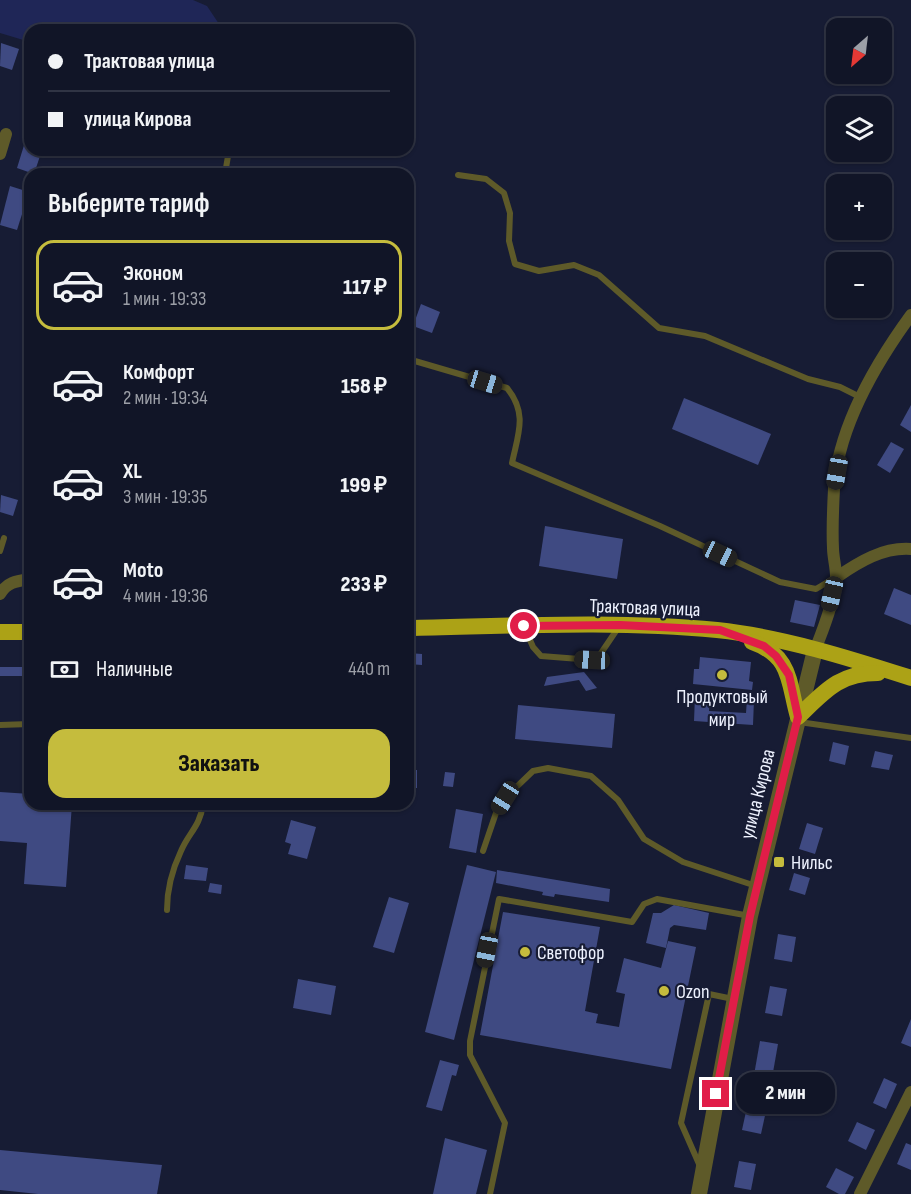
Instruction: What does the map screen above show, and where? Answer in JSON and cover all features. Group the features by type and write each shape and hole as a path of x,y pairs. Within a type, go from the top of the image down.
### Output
{"highway":[{"name":"Трактовая улица","path":"414,628 620,625 720,630 815,650 911,678"},
{"path":"720,630 764,646 776,656 789,675 797,719"},
{"path":"0,632 24,633"},
{"path":"797,719 827,688 843,678 863,673 894,673"}],"street":[{"path":"0,154 6,134"},
{"name":"улица Кирова","path":"699,1194 750,916 797,719 815,650 824,630 837,577 833,551 834,487 840,458 860,397 891,342 911,315"},
{"path":"837,577 859,562 896,548 911,549"},
{"path":"0,594 13,582 24,580"},
{"path":"860,1194 911,1092"}],"lane":[{"path":"458,175 486,179 504,193 510,213 509,241 515,264 539,271 574,265 598,275 659,328 705,336 808,379 840,387 860,397"},
{"path":"414,361 507,388 518,402 521,417 512,463 660,526 780,582 816,589 837,577"},
{"path":"0,551 4,538"},
{"path":"524,626 533,647 542,656 592,660 600,655 620,625"},
{"path":"797,719 911,738"},
{"path":"0,725 24,724"},
{"path":"483,851 497,810 505,798 532,771 548,768 591,776 618,800 644,838 683,862 757,886"},
{"path":"167,910 167,891 181,849 200,823 202,810"},
{"path":"489,1194 505,1123 470,1055 470,1041 499,899 633,922 644,904 657,899 750,916"},
{"path":"702,1170 681,1123 709,994 733,999"}],"shaded area":[{"path":"0,0 193,0 207,6 219,24 24,24 24,40 0,33"}],"building":[{"path":"1,43 19,49 12,70 0,66"},
{"path":"24,145 24,156 40,156 36,168 24,168 24,170 17,168"},
{"path":"10,186 24,190 24,208 17,230 0,225"},
{"path":"421,304 440,312 432,333 414,326"},
{"path":"684,398 771,434 758,465 672,429"},
{"path":"911,405 911,432 900,425"},
{"path":"891,442 904,449 890,473 877,465"},
{"path":"1,495 18,500 13,516 0,512"},
{"path":"545,526 623,539 617,579 539,566"},
{"path":"894,588 911,595 911,625 884,614"},
{"path":"795,600 820,605 814,627 790,622"},
{"path":"414,653 422,654 422,665 414,664"},
{"name":"Продуктовый мир","path":"700,657 751,662 749,681 753,682 752,690 693,684 694,669 699,669"},
{"path":"0,667 24,667 24,676 0,676"},
{"path":"584,672 597,688 586,691 579,680 544,686 547,677"},
{"path":"695,696 710,697 709,711 746,713 747,699 754,700 753,725 694,721"},
{"path":"518,705 615,714 612,748 515,739"},
{"path":"833,742 849,746 845,765 829,761"},
{"path":"875,751 893,755 889,770 871,767"},
{"path":"414,770 417,770 417,788 414,788"},
{"path":"445,772 455,773 453,787 443,786"},
{"path":"0,792 24,794 24,810 72,810 66,887 24,884 27,843 0,841"},
{"path":"456,809 483,814 476,853 449,848"},
{"path":"291,820 316,827 307,859 288,854 291,844 285,842"},
{"path":"807,823 823,828 815,854 799,849"},
{"path":"186,865 208,868 206,881 184,879"},
{"path":"467,865 496,872 454,1040 425,1032"},
{"path":"497,870 610,889 609,902 555,894 554,897 542,895 543,892 496,883"},
{"path":"794,873 810,878 805,895 789,890"},
{"path":"210,883 222,885 221,894 208,892"},
{"path":"389,897 409,903 394,953 373,947"},
{"path":"674,905 709,913 706,930 674,925 670,928 666,948 646,943 653,913 661,913"},
{"path":"503,912 600,927 585,1011 598,1014 596,1023 619,1027 625,994 616,992 624,958 661,968 668,941 696,947 671,1069 480,1035"},
{"path":"778,934 796,937 792,962 774,959"},
{"path":"298,979 336,986 331,1015 293,1008"},
{"path":"770,986 787,989 782,1016 765,1013"},
{"path":"911,1019 911,1047 901,1043"},
{"path":"760,1041 778,1044 772,1078 754,1075"},
{"path":"440,1060 459,1065 456,1076 452,1075 442,1111 426,1107"},
{"path":"884,1078 897,1084 886,1109 873,1103"},
{"path":"747,1107 766,1111 761,1134 742,1130"},
{"path":"857,1122 875,1130 866,1150 848,1141"},
{"path":"445,1138 487,1150 476,1194 433,1194"},
{"path":"906,1143 911,1145 911,1170 897,1164"},
{"path":"0,1150 162,1165 157,1194 38,1194 0,1190"},
{"path":"739,1161 756,1164 751,1190 734,1187"},
{"path":"836,1168 854,1177 845,1194 839,1194 826,1187"}],"place":[{"name":"Продуктовый мир","path":"722,675"},
{"name":"Нильс","path":"779,862"},
{"name":"Светофор","path":"525,952"},
{"name":"Ozon","path":"664,991"}],"route":[{"path":"524,626 620,625 720,630 764,646 776,656 789,675 798,717 750,916 716,1094"}]}
